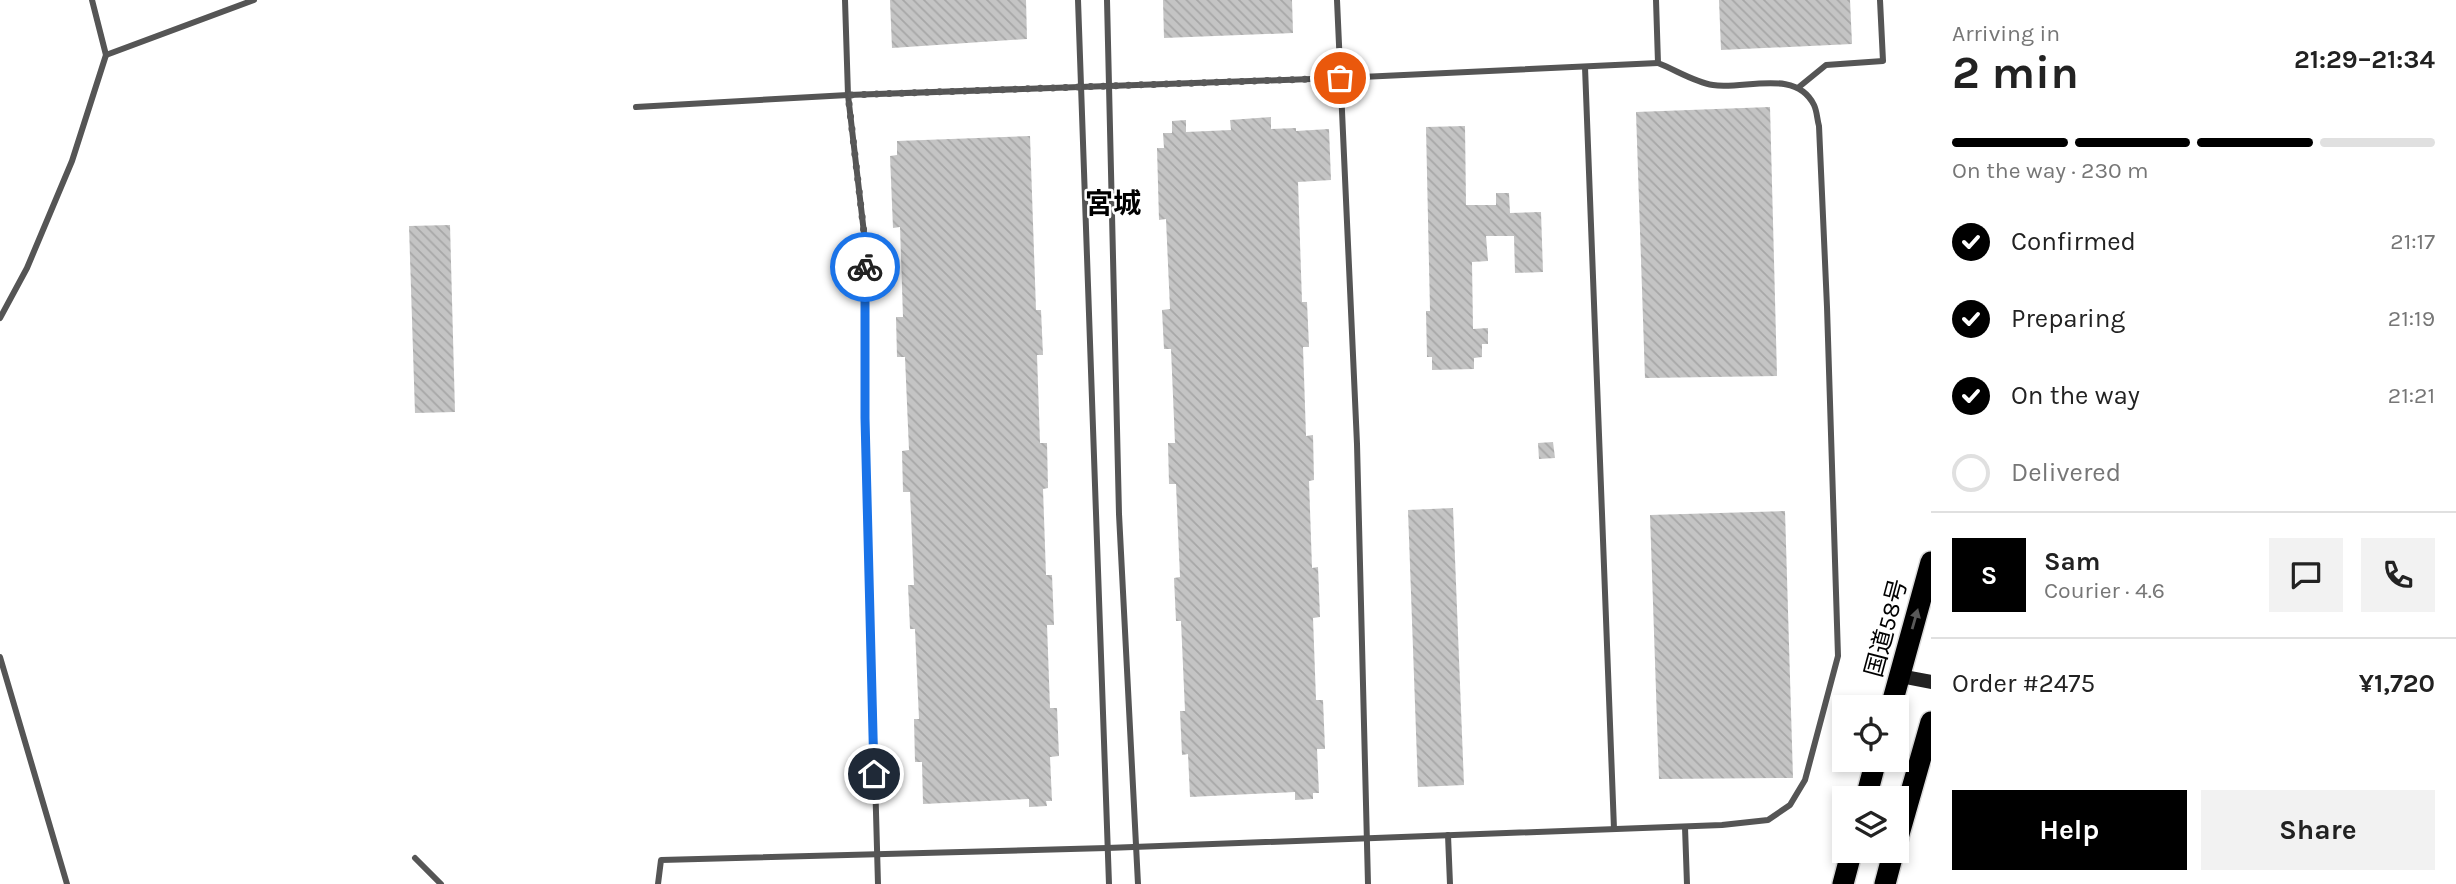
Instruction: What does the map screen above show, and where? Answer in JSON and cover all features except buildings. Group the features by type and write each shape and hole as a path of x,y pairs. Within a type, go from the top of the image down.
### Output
{"highway":[{"name":"国道58号","path":"1894,695 1931,562"},
{"path":"1909,799 1931,722"},
{"path":"1843,884 1849,863"},
{"path":"1885,884 1891,863"}],"street":[{"path":"1900,676 1931,682"}],"lane":[{"path":"0,318 27,268 72,161 106,55 92,0"},
{"path":"106,55 254,0"},
{"path":"845,0 848,95 864,233 865,418 878,884"},
{"path":"1078,0 1109,884"},
{"path":"1107,0 1119,514 1138,884"},
{"path":"1337,0 1357,444 1368,884"},
{"path":"1656,0 1658,63"},
{"path":"1798,87 1826,65 1883,61 1880,0"},
{"path":"636,107 848,95 1340,78 1658,63 1697,81 1716,85 1780,83 1798,87 1814,104 1819,126 1838,656 1805,780 1790,805 1768,820 1685,827 1136,847 661,860 658,884"},
{"path":"1586,67 1614,829"},
{"path":"0,657 67,884"},
{"path":"1685,827 1687,884"},
{"path":"1448,835 1450,884"},
{"path":"415,858 441,884"}],"way so far":[{"path":"865,267 864,233 848,95 1340,78"}],"district":[{"name":"宮城","path":"1113,203"}],"route":[{"path":"865,267 865,418 874,774"}]}
